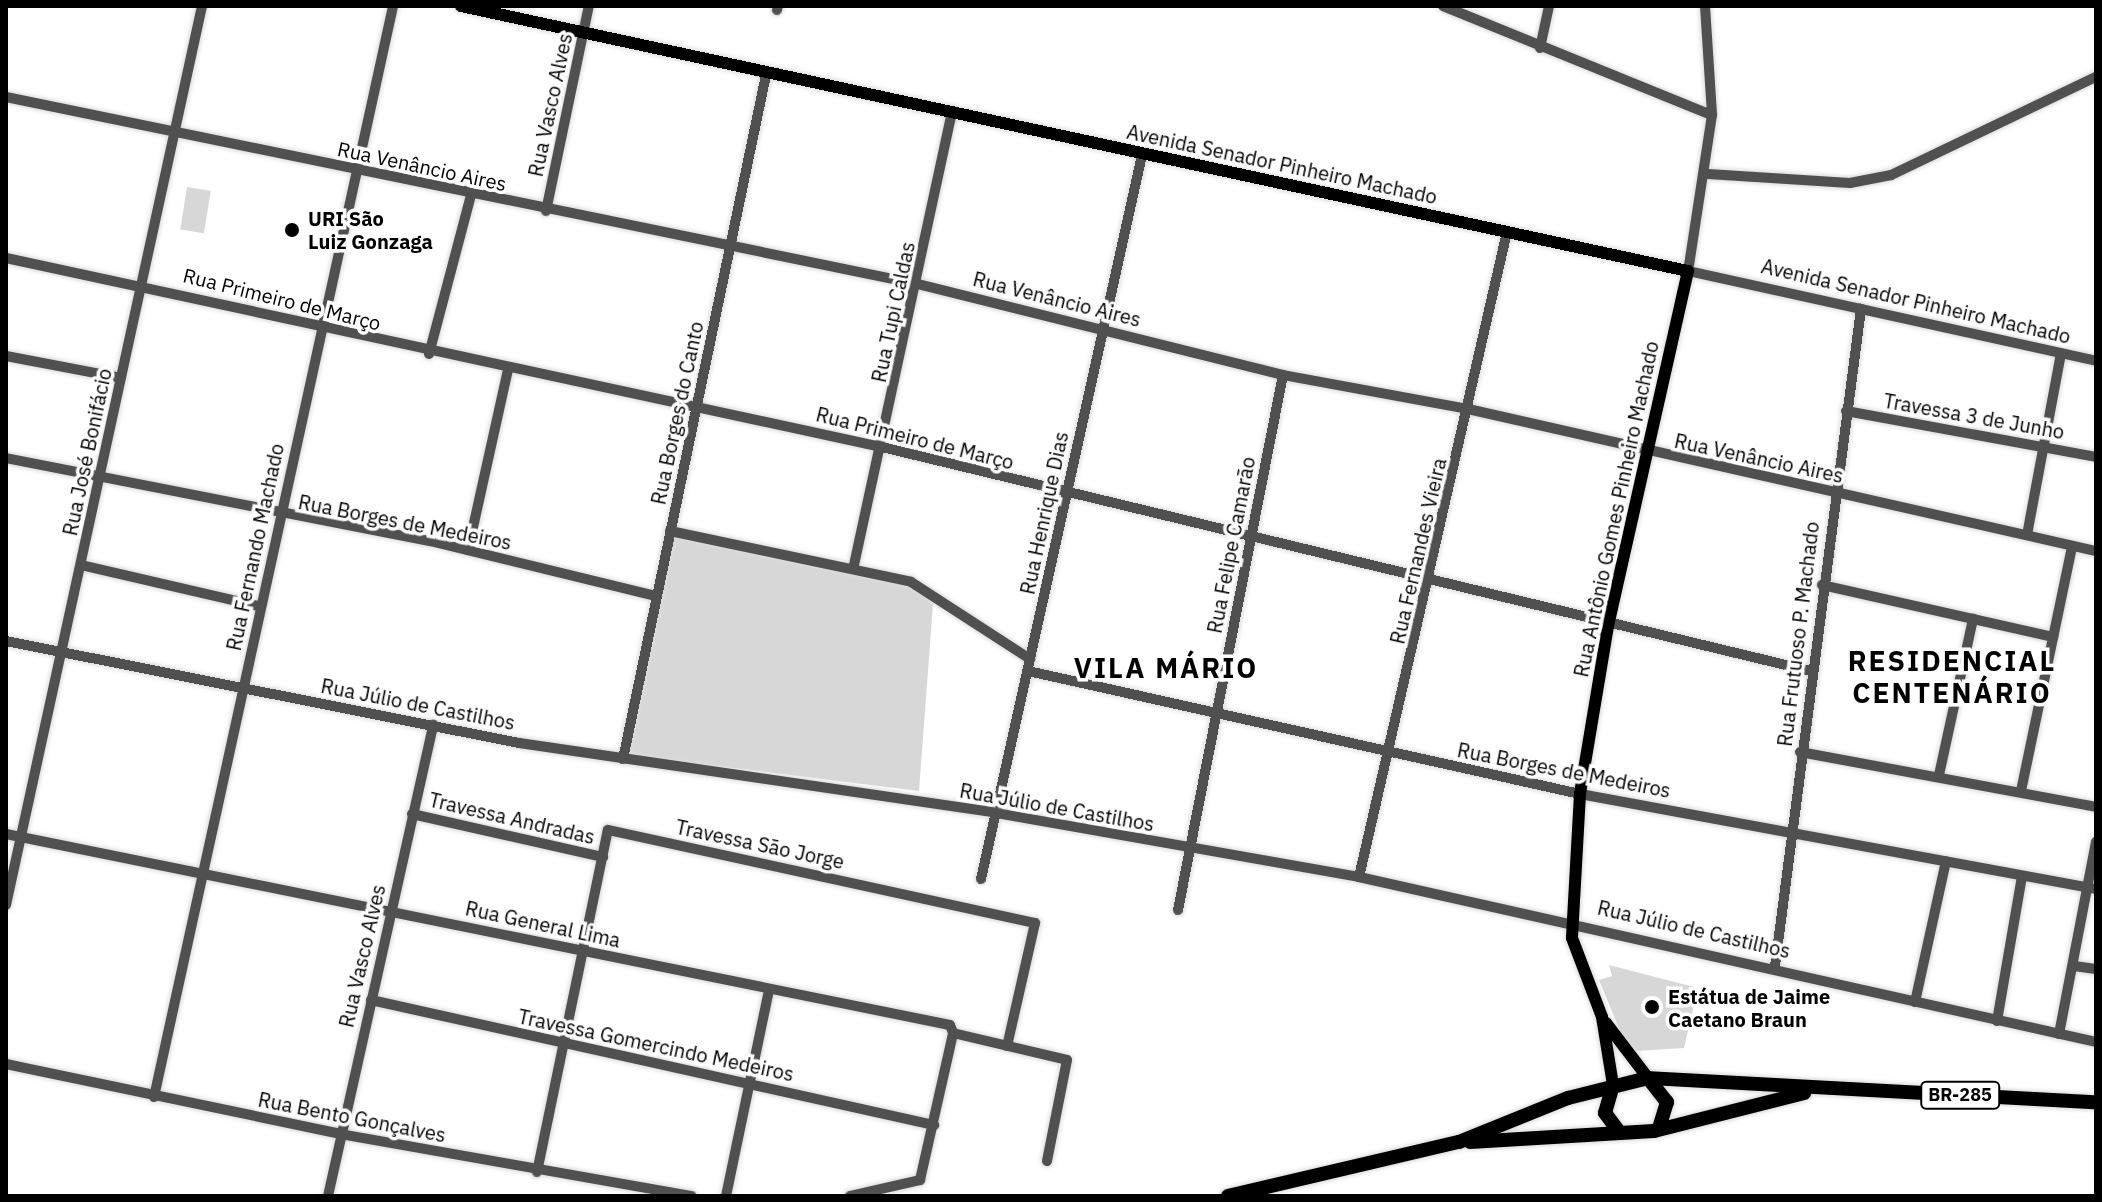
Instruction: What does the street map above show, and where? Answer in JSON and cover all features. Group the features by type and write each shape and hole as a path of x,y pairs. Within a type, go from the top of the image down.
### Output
{"highway":[{"name":"BR-285","path":"1228,1196 1459,1142 1613,1085 1648,1078 2096,1102"},
{"path":"1648,1078 1667,1102 1659,1129"},
{"path":"1613,1085 1605,1113 1620,1133"},
{"name":"BR-285","path":"1459,1142 1659,1129 1824,1089"}],"main road":[{"name":"Avenida Senador Pinheiro Machado","path":"461,6 766,75 1688,271"},
{"name":"Rua Antônio Gomes Pinheiro Machado","path":"1613,1085 1602,1017 1571,920 1580,794 1608,626 1688,271"},
{"name":"Rua Antônio Gomes Pinheiro Machado","path":"1602,1017 1648,1078"}],"street":[{"name":"Rua José Bonifácio","path":"6,905 202,6"},
{"name":"Rua Fernando Machado","path":"154,1097 244,689 278,517 393,6"},
{"name":"Rua Vasco Alves","path":"546,211 589,6"},
{"path":"1443,6 1540,48 1712,115"},
{"path":"1540,48 1549,6"},
{"name":"Rua Antônio Gomes Pinheiro Machado","path":"1688,271 1708,174 1712,115 1705,6"},
{"name":"Rua Borges do Canto","path":"623,759 670,531 700,406 729,247 766,75"},
{"path":"1708,174 1850,183 1891,175 2096,77"},
{"name":"Rua Venâncio Aires","path":"6,97 546,211 918,284 1283,375 1468,409 2096,551"},
{"name":"Rua Tupi Caldas","path":"854,565 918,284 952,113"},
{"name":"Rua Henrique Dias","path":"981,879 1142,155"},
{"path":"429,354 471,195"},
{"name":"Rua Fernandes Vieira","path":"1359,877 1430,583 1507,232"},
{"name":"Rua Primeiro de Março","path":"6,258 142,284 429,354 700,406 882,447 1250,540 1811,671"},
{"name":"Avenida Senador Pinheiro Machado","path":"1688,271 2096,361"},
{"name":"Rua Frutuoso P. Machado","path":"1775,966 1800,752 1861,309"},
{"path":"2027,535 2061,354"},
{"path":"6,356 121,378"},
{"path":"468,550 508,370"},
{"name":"Rua Felipe Camarão","path":"1178,910 1187,848 1283,375"},
{"name":"Travessa 3 de Junho","path":"1846,411 2096,457"},
{"name":"Rua Borges de Medeiros","path":"6,458 278,517 468,550 656,596"},
{"name":"Rua Borges de Medeiros","path":"670,531 854,565 911,582 1029,665 1389,752 1580,794 2093,889"},
{"path":"2021,791 2072,546"},
{"path":"81,565 259,606"},
{"path":"1822,585 2053,637"},
{"path":"1939,775 1973,619"},
{"name":"Rua Júlio de Castilhos","path":"6,641 244,689 623,759 996,813 1359,877 1571,920 2096,1042"},
{"name":"Rua Vasco Alves","path":"328,1196 433,725"},
{"path":"1800,752 1939,775 2096,807"},
{"name":"Travessa Andradas","path":"412,814 603,857"},
{"name":"Travessa São Jorge","path":"603,857 608,830 1035,923 1007,1046"},
{"name":"Rua General Lima","path":"6,834 203,878 392,910 950,1025 953,1033 1067,1060 1047,1161"},
{"path":"2059,1034 2093,889 2096,842"},
{"path":"537,1172 586,951 603,857"},
{"path":"1915,1002 1946,861"},
{"path":"1997,1021 2022,876"},
{"path":"2074,966 2096,969"},
{"path":"726,1196 769,990"},
{"name":"Travessa Gomercindo Medeiros","path":"371,1000 563,1045 752,1082 934,1125"},
{"path":"850,1196 920,1180 953,1033"},
{"name":"Rua Bento Gonçalves","path":"6,1064 154,1097 537,1172 692,1196"}],"shaded area":[{"path":"187,187 211,191 204,233 180,229"},
{"path":"671,533 911,584 933,604 919,791 628,755"},
{"path":"1609,965 1698,988 1684,1048 1637,1051 1623,1038 1599,980 1612,976"}],"place":[{"name":"URI São Luiz Gonzaga","path":"292,230"},
{"name":"Estátua de Jaime Caetano Braun","path":"1652,1007"}],"district":[{"name":"VILA MÁRIO","path":"1166,668"},
{"name":"RESIDENCIAL CENTENÁRIO","path":"1952,677"}]}
